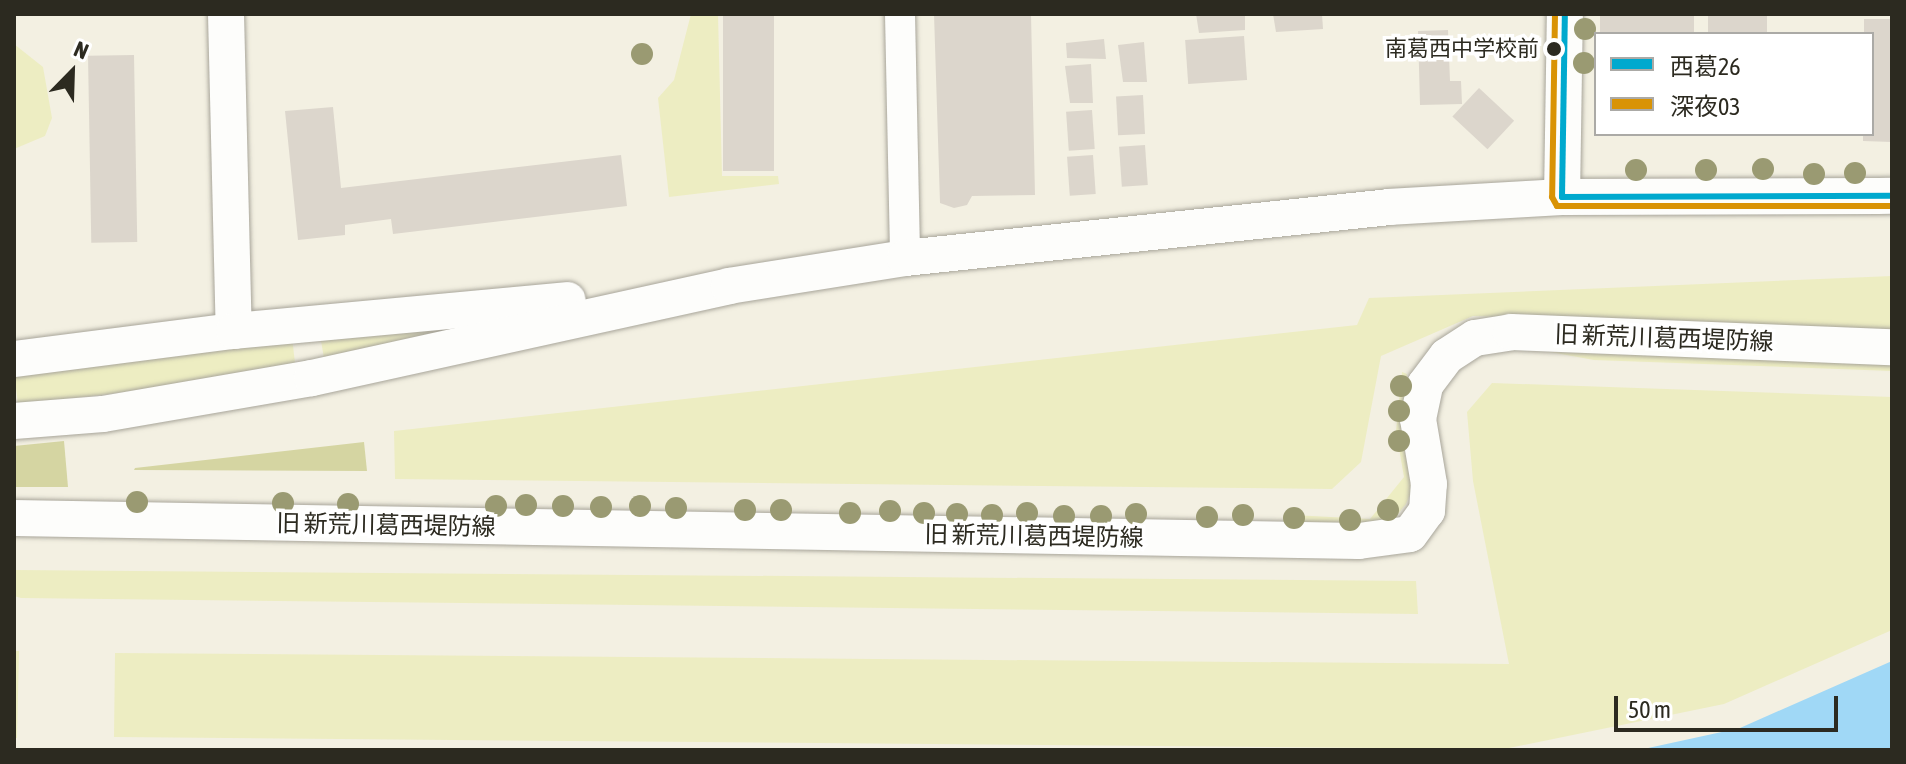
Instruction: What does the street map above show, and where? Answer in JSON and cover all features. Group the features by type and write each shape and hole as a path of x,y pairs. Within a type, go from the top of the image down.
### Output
{"street":[{"path":"226,14 234,331"},
{"path":"900,14 905,258"},
{"path":"1562,197 1565,14"},
{"path":"14,421 103,414 312,378 729,286 905,258 1388,207 1562,197 1892,196"},
{"path":"14,359 234,331 729,286"},
{"name":"旧 新荒川葛西堤防線","path":"14,518 1359,541 1410,534 1427,511 1429,484 1418,419 1425,385 1447,356 1475,338 1511,332 1892,347"}],"green space":[{"path":"691,14 718,14 722,176 778,176 779,184 669,197 658,98 674,80"},
{"path":"14,44 43,67 52,118 45,136 14,149"},
{"path":"1892,276 1892,330 1473,316 1381,356 1361,462 1332,489 395,479 394,431 1357,325 1369,298"},
{"path":"554,309 325,364 320,335"},
{"path":"292,338 296,371 18,405 14,372"},
{"path":"1550,352 1892,364 1892,371 1594,360"},
{"path":"1402,372 1407,374 1402,437 1412,489 1406,504 1397,515 1369,525 1292,522 1292,515 1370,519 1404,477 1396,431"},
{"path":"1492,383 1892,397 1892,630 1724,704 1504,749 114,737 115,653 1509,664 1473,481 1467,412"},
{"path":"64,441 68,487 14,487 14,446"},
{"path":"364,442 367,471 134,470 135,468"},
{"path":"14,570 1416,581 1418,614 21,598 14,596"},
{"path":"14,651 19,651 17,738 14,738"}],"water":[{"path":"1892,661 1892,750 1639,750 1740,728"}],"building":[{"path":"723,14 774,14 774,171 723,171"},
{"path":"934,14 1031,14 1035,195 972,196 967,205 954,208 940,203"},
{"path":"1196,14 1245,14 1245,30 1199,33"},
{"path":"1273,14 1322,14 1323,29 1276,32"},
{"path":"1600,14 1694,14 1694,32 1600,32"},
{"path":"1708,14 1767,14 1767,32 1708,32"},
{"path":"1864,19 1892,19 1892,142 1863,141 1863,136 1874,136 1874,32 1864,32"},
{"path":"1448,30 1450,81 1461,81 1462,104 1420,105 1418,31"},
{"path":"1244,36 1247,80 1188,84 1185,40"},
{"path":"1104,39 1106,59 1067,58 1066,43"},
{"path":"1144,42 1147,82 1123,82 1118,45"},
{"path":"134,55 137,242 91,243 88,56"},
{"path":"1091,64 1093,103 1070,103 1065,66"},
{"path":"1479,88 1514,121 1488,149 1452,117"},
{"path":"1143,95 1145,134 1118,135 1116,96"},
{"path":"333,107 341,188 621,155 627,206 393,234 391,219 345,225 345,235 298,240 285,111"},
{"path":"1092,110 1095,149 1069,151 1066,112"},
{"path":"1145,145 1148,185 1122,187 1119,147"},
{"path":"1093,155 1096,194 1070,196 1067,157"}],"transit line":[{"name":"深夜03","path":"1555,14 1552,197 1557,206 1892,206"},
{"name":"西葛26","path":"1562,197 1565,14"},
{"name":"西葛26","path":"1562,197 1892,196"}],"place":[{"name":"南葛西中学校前","path":"1554,49"}]}
